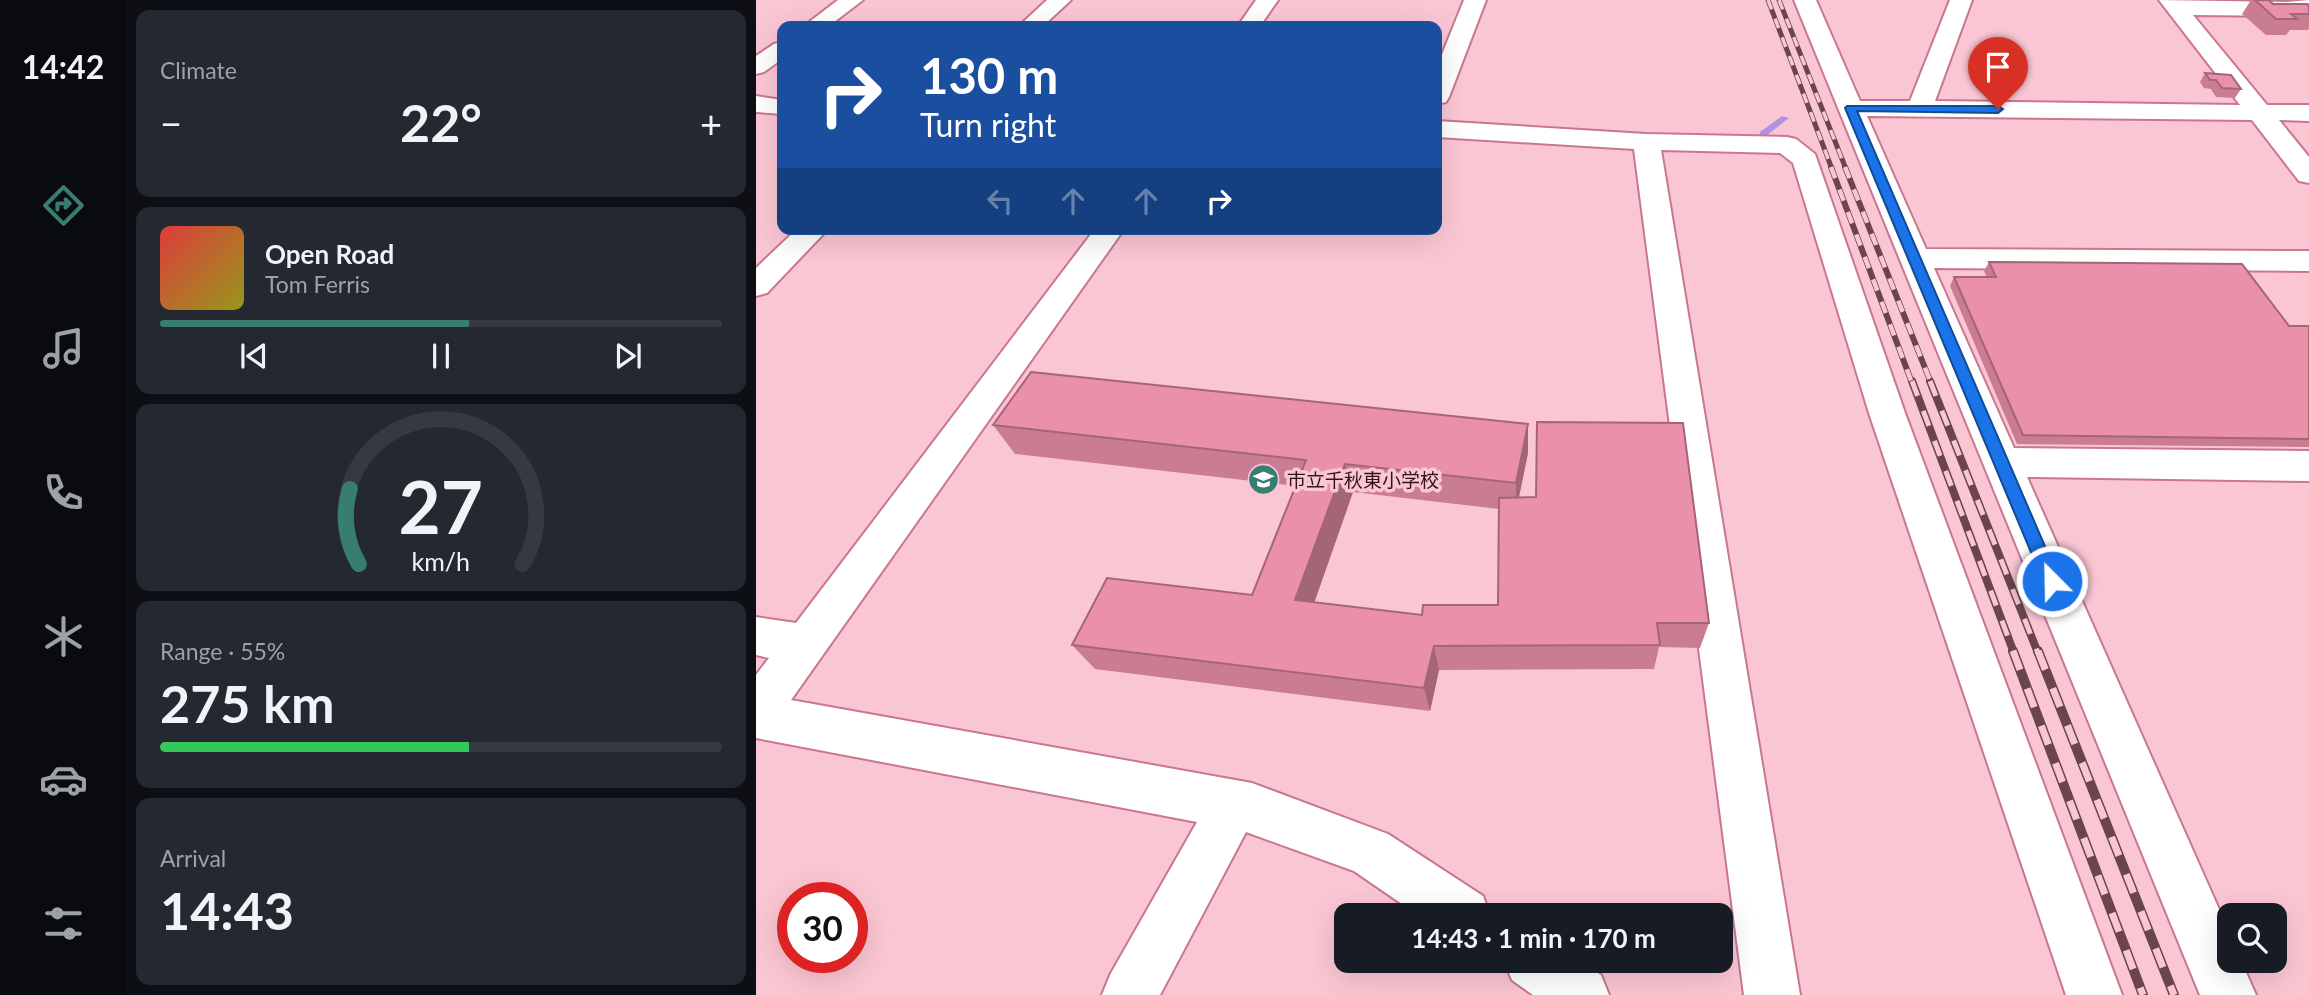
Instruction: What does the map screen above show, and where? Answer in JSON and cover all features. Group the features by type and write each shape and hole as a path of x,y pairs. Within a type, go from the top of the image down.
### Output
{"street":[{"path":"822,21 852,0"},
{"path":"1036,21 1060,0"},
{"path":"1252,21 1267,0"},
{"path":"1442,84 1475,0"},
{"path":"1805,0 2228,995"},
{"path":"1920,108 1961,0"},
{"path":"2173,4 2287,9 2309,4"},
{"path":"2173,4 2309,175"},
{"path":"756,67 777,52"},
{"path":"756,104 777,106"},
{"path":"1851,108 2309,113"},
{"path":"1442,129 1646,142 1787,145 1805,160 1887,412 2094,995"},
{"path":"1646,142 1772,995"},
{"path":"756,286 808,235"},
{"path":"1106,235 756,714 1252,808 1370,852 1446,903"},
{"path":"1914,258 2309,261"},
{"path":"2001,462 2309,466"},
{"path":"756,636 806,644"},
{"path":"1130,995 1234,804"},
{"path":"1549,973 1581,995"}],"building":[{"path":"2255,0 2269,0 2273,4 2306,4 2309,6 2309,14 2291,14 2297,19 2276,19"},
{"path":"2205,73 2231,75 2241,89 2222,88"},
{"path":"1989,262 2242,264 2289,326 2309,326 2309,439 2023,435 1954,277 1996,277"},
{"path":"1031,372 1528,424 1516,483 1345,464 1295,600 1422,615 1423,605 1498,605 1499,498 1536,497 1537,422 1683,423 1709,623 1657,623 1660,645 1434,646 1424,688 1072,645 1107,578 1252,595 1306,460 993,425"}],"waterway":[{"path":"1763,134 1785,118"}],"railway":[{"path":"1768,0 1832,169"},
{"path":"1779,0 1846,169"},
{"path":"1831,167 1912,383"},
{"path":"1845,167 1931,383"},
{"path":"1912,381 2014,653"},
{"path":"1930,381 2038,653"},
{"path":"2013,651 2143,995"},
{"path":"2038,651 2174,995"}],"place":[{"name":"市立千秋東小学校","path":"1264,480"}],"route":[{"path":"1998,109 1851,108 2052,581"}]}
